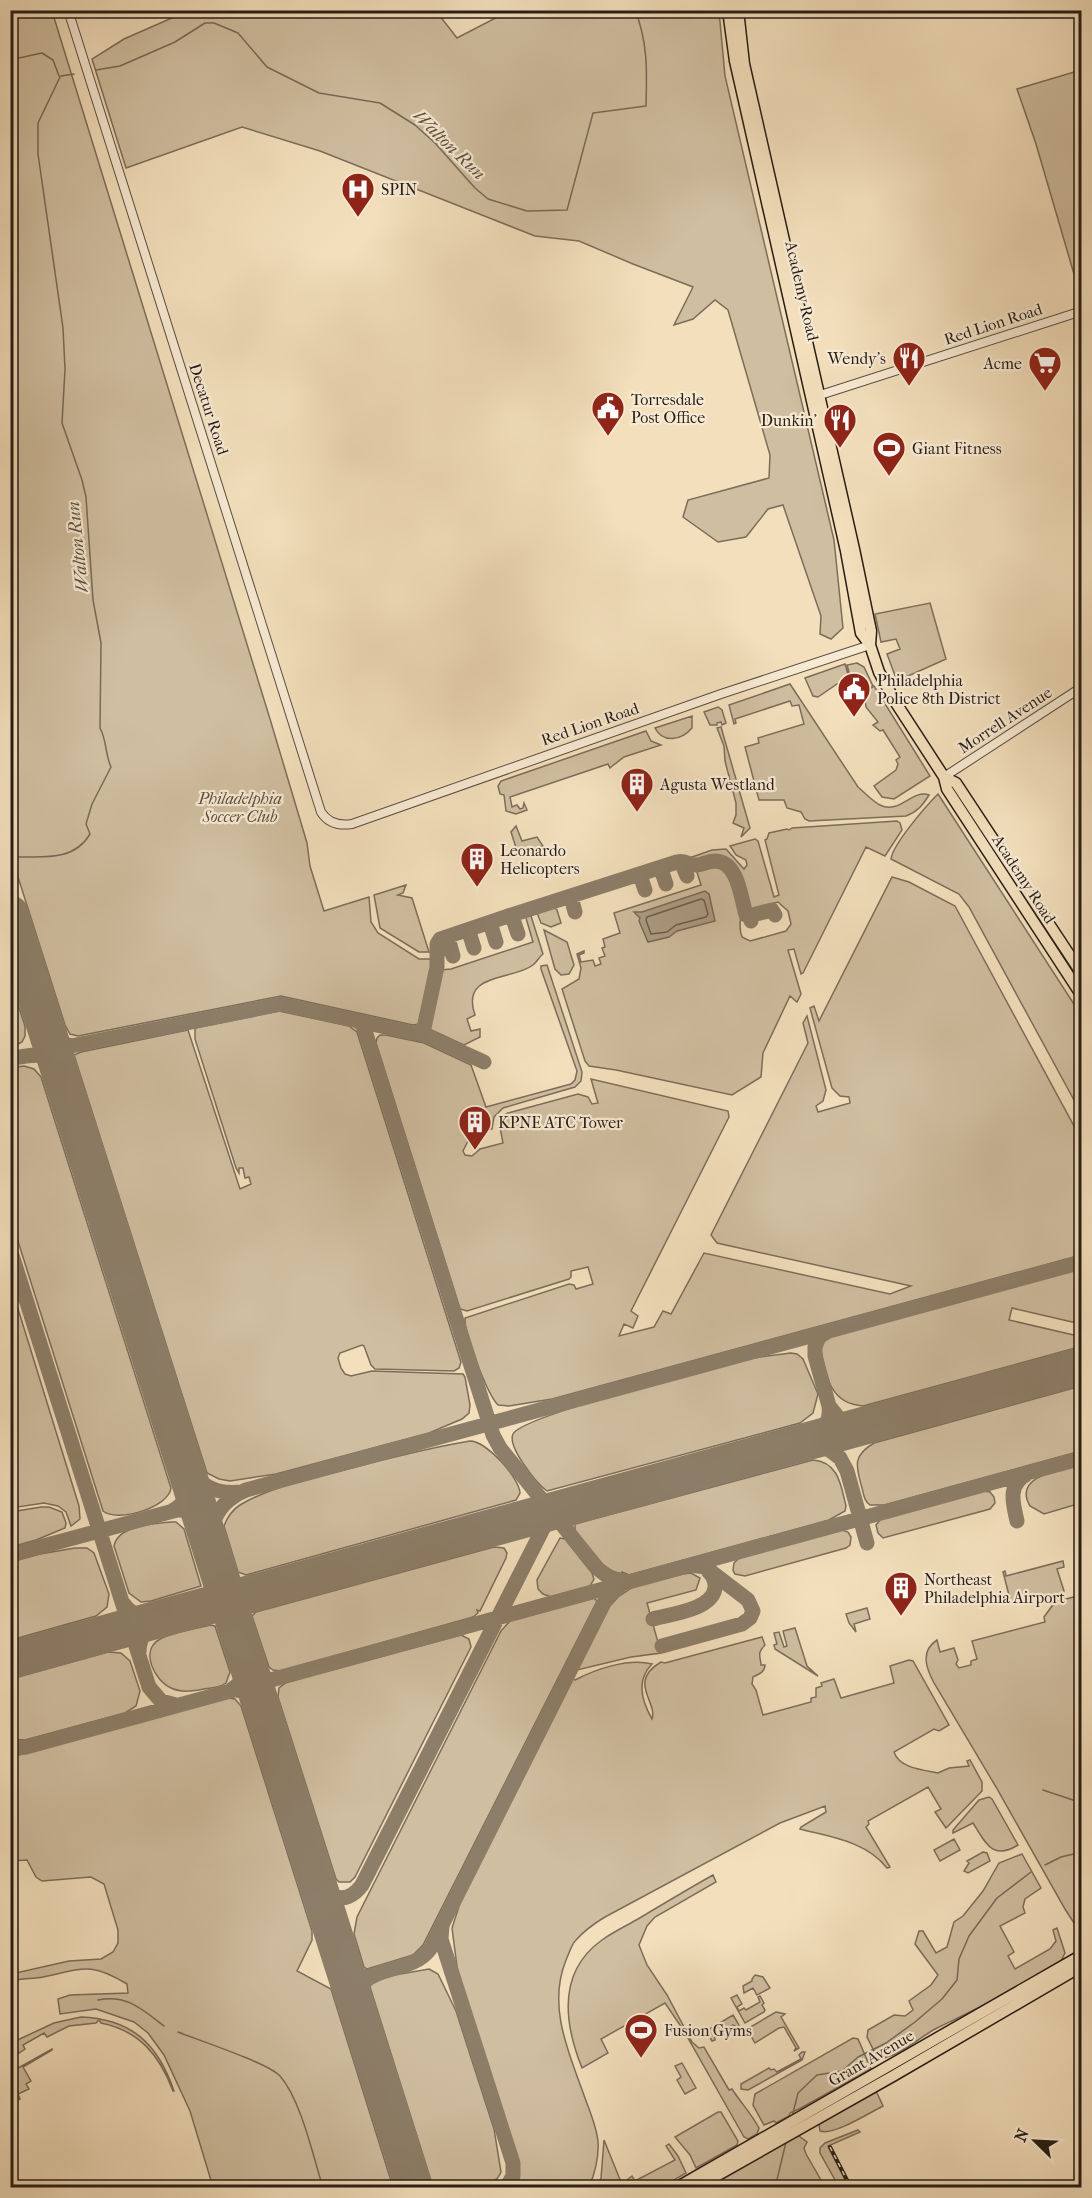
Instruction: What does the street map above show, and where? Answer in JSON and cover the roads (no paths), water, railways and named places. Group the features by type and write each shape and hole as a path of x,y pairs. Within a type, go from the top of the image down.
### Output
{"main road":[{"name":"Academy Road","path":"728,10 735,61 815,397"},
{"name":"Academy Road","path":"738,10 744,64 815,397 861,633 870,645 879,672 896,703 945,777 947,789 1082,996"},
{"name":"Academy Road","path":"945,777 956,783 1082,974"},
{"name":"Grant Avenue","path":"932,2047 1082,1955"},
{"name":"Grant Avenue","path":"695,2187 788,2129 1082,1965"},
{"name":"Grant Avenue","path":"675,2187 745,2148 788,2129"},
{"path":"711,2178 724,2164 744,2152 745,2148"}],"street":[{"name":"Decatur Road","path":"68,10 323,816"},
{"name":"Red Lion Road","path":"815,397 1082,311"},
{"name":"Red Lion Road","path":"323,816 335,824 352,824 721,694 870,645"},
{"name":"Morrell Avenue","path":"945,777 1082,687"}],"water":[{"path":"705,891 709,894 715,921 677,931 669,937 648,942 639,921 640,918 634,912 642,912"}],"waterway":[{"name":"Walton Run","path":"96,70 120,66 175,42 205,23 214,23 238,33 267,67 319,93 380,103 415,125 488,199 527,211 567,210 593,113 646,106 644,45 635,10"},
{"path":"10,60 42,53 53,60 59,76"},
{"name":"Walton Run","path":"61,76 74,74"},
{"name":"Walton Run","path":"10,857 55,856 75,850 83,843 90,834 86,824 92,804 111,767 100,728 101,643 93,600 86,497 62,423 65,369 63,328 38,154 38,123 60,77"},
{"path":"1043,1790 1082,1803"},
{"path":"1045,1865 1061,1857 1082,1852"},
{"path":"792,2117 798,2093 817,2075 842,2071 858,2057 886,2043 942,1999 957,1980 959,1959 969,1936 997,1898 1031,1872"},
{"path":"98,2000 126,2001 142,2009 164,2026"},
{"path":"178,2032 248,2058 280,2076 300,2114 323,2188"},
{"path":"775,2188 786,2142"}],"railway":[{"path":"830,2147 851,2188"}],"place":[{"name":"SPIN","path":"358,218"},
{"name":"Wendy's","path":"909,387"},
{"name":"Acme","path":"1045,392"},
{"name":"Torresdale Post Office","path":"608,437"},
{"name":"Dunkin'","path":"840,449"},
{"name":"Giant Fitness","path":"889,477"},
{"name":"Philadelphia Police 8th District","path":"854,718"},
{"name":"Agusta Westland","path":"637,813"},
{"name":"Leonardo Helicopters","path":"477,888"},
{"name":"KPNE ATC Tower","path":"475,1151"},
{"name":"Northeast Philadelphia Airport","path":"901,1617"},
{"name":"Fusion Gyms","path":"641,2059"}],"park label":[{"name":"Philadelphia Soccer Club","path":"240,807"}]}
